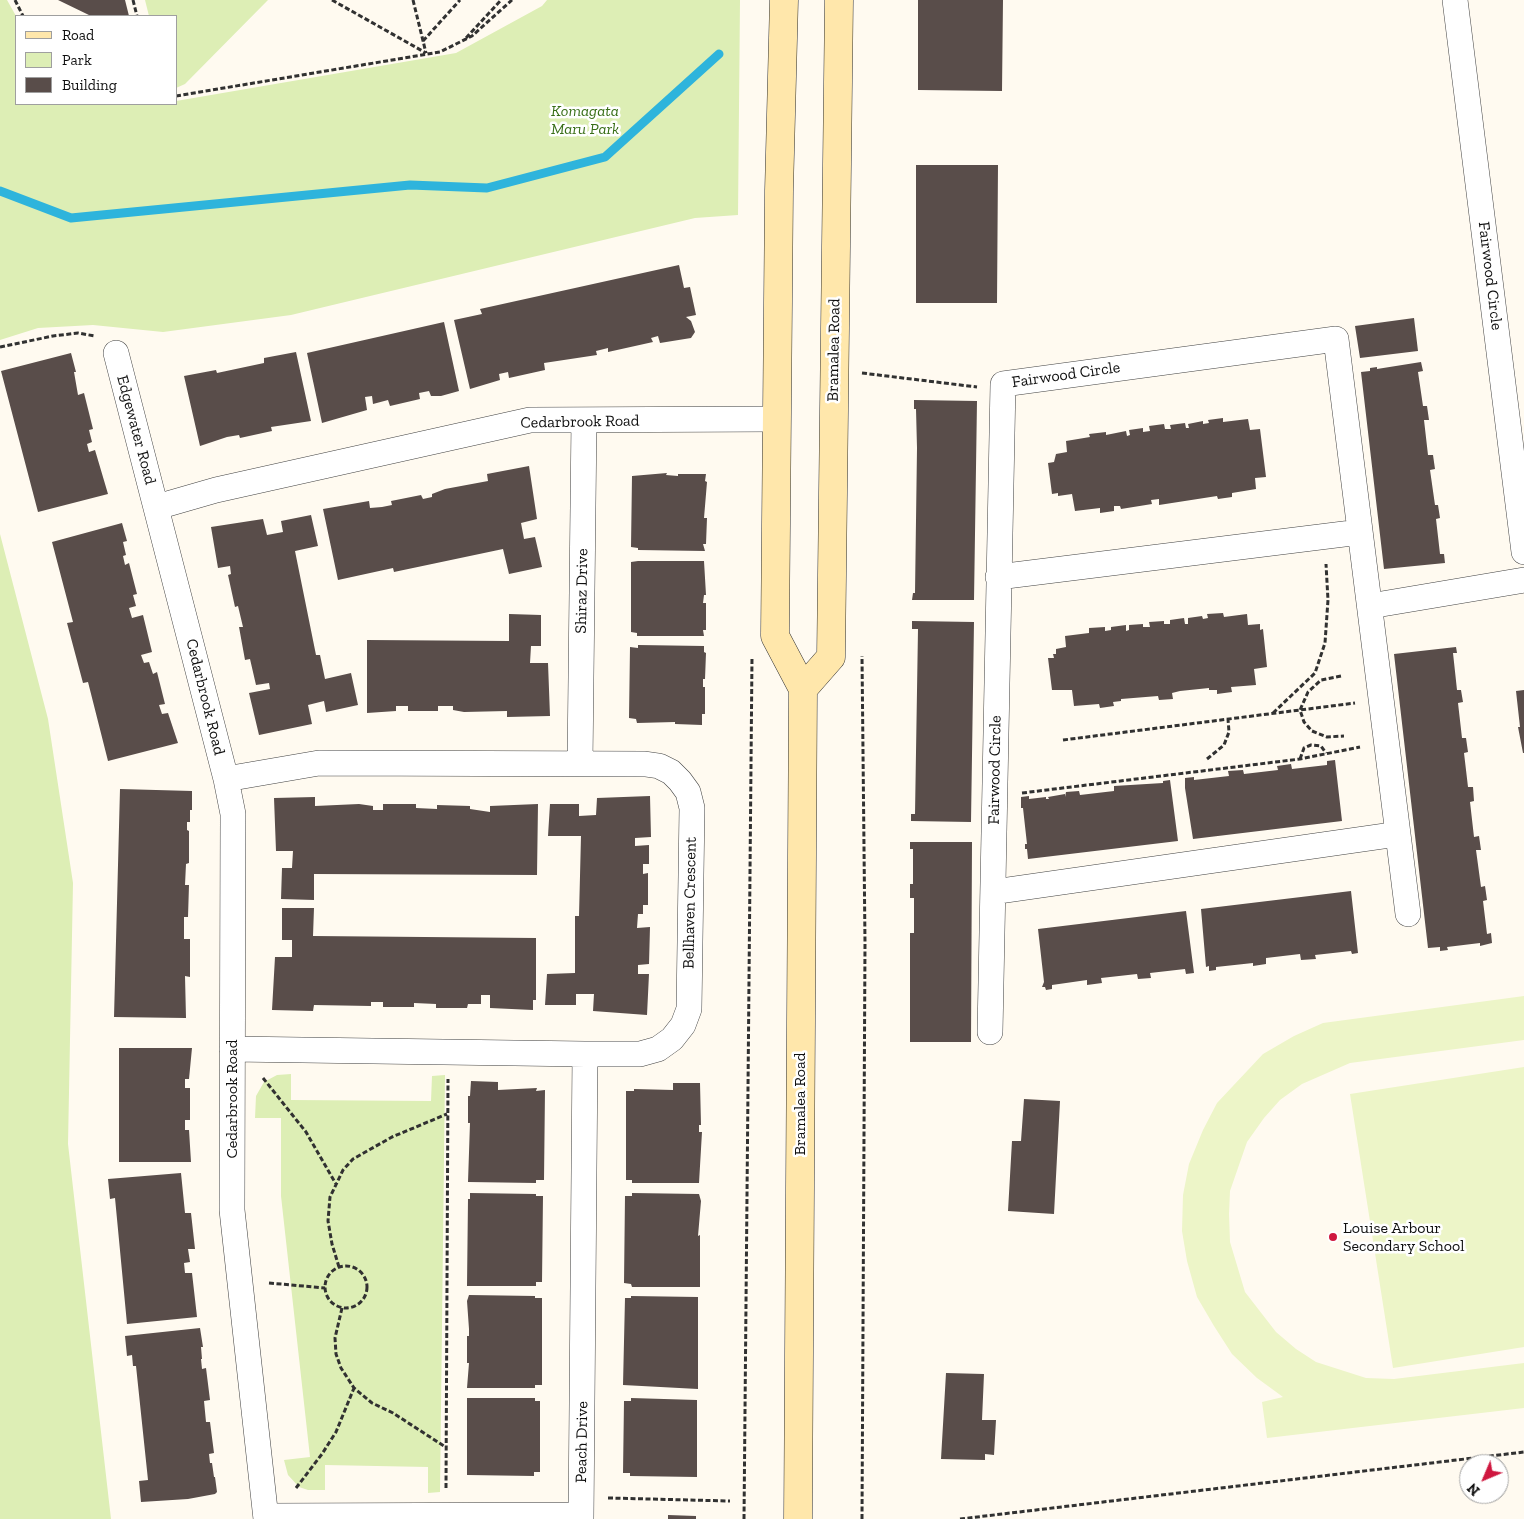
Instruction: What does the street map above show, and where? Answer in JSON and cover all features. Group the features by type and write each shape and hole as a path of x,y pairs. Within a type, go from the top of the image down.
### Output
{"main road":[{"name":"Bramalea Road","path":"784,0 775,636 803,689 798,1519"},
{"name":"Bramalea Road","path":"803,689 831,657 839,0"}],"street":[{"name":"Fairwood Circle","path":"1455,0 1524,552"},
{"name":"Fairwood Circle","path":"990,1032 1002,384 1336,338 1408,914"},
{"name":"Edgewater Road","path":"109,346 157,507"},
{"name":"Cedarbrook Road","path":"266,1518 232,1210 234,826 226,779 157,507 216,490 530,420 777,419"},
{"name":"Shiraz Drive","path":"580,763 584,420"},
{"path":"998,577 1360,532"},
{"path":"1370,606 1524,580"},
{"name":"Bellhaven Crescent","path":"226,779 319,763 580,763 659,766 671,772 680,781 688,792 692,808 688,1008 683,1025 672,1039 658,1049 640,1054 232,1049"},
{"path":"993,892 1398,834"},
{"name":"Peach Drive","path":"266,1518 581,1517 586,1054"}],"path":[{"path":"15,0 22,15"},
{"path":"133,0 137,15"},
{"path":"332,0 426,54"},
{"path":"413,0 426,54"},
{"path":"423,41 460,0"},
{"path":"462,42 501,0"},
{"path":"178,96 440,52 472,36 512,0"},
{"path":"0,347 78,333 109,346"},
{"path":"859,379 859,373 1002,390"},
{"path":"1273,714 1315,673 1325,643 1328,600 1325,536"},
{"path":"862,646 865,944 862,1519"},
{"path":"744,1519 752,656"},
{"path":"1341,676 1321,680 1308,692 1300,710 1304,722 1312,731 1327,737 1344,736"},
{"path":"1063,740 1381,700"},
{"path":"1206,758 1224,745 1229,732 1228,719"},
{"path":"994,796 1300,759 1388,743"},
{"path":"1300,759 1304,748 1311,745 1321,746 1326,753"},
{"path":"446,1496 448,1073"},
{"path":"263,1078 306,1132 336,1184"},
{"path":"340,1267 332,1244 328,1221 330,1198 343,1170 353,1159 392,1137 447,1114"},
{"path":"346,1266 359,1270 364,1274 367,1288 361,1302 356,1306 342,1308 330,1301 325,1288 329,1275 340,1267 346,1266"},
{"path":"261,1283 325,1288"},
{"path":"342,1308 335,1338 336,1354 341,1368 354,1388 372,1403 447,1448"},
{"path":"295,1489 336,1432 354,1388"},
{"path":"960,1519 1524,1452"},
{"path":"600,1498 730,1501"}],"green space":[{"name":"Komagata Maru Park","path":"0,0 7,0 15,15 15,105 178,105 178,101 456,53 542,6 547,0 740,0 738,215 695,218 291,315 163,332 93,325 38,328 0,340"},
{"path":"145,0 268,0 185,84 178,87 178,15 149,15"},
{"path":"0,534 48,719 73,883 68,1144 111,1519 0,1519"},
{"path":"1524,996 1524,1040 1350,1063 1302,1084 1280,1100 1247,1142 1230,1191 1229,1214 1230,1242 1245,1292 1276,1332 1296,1349 1316,1362 1366,1378 1394,1379 1524,1363 1524,1408 1267,1438 1262,1402 1283,1397 1257,1378 1232,1354 1214,1326 1197,1297 1187,1261 1182,1231 1183,1195 1189,1164 1217,1103 1263,1054 1294,1036 1323,1023"},
{"path":"1524,1067 1524,1347 1393,1368 1350,1094"},
{"path":"291,1074 291,1100 431,1101 432,1076 445,1075 440,1492 428,1493 428,1467 325,1465 325,1490 308,1490 299,1487 288,1475 284,1460 310,1457 281,1196 281,1118 255,1118 256,1096 264,1082 277,1075"}],"building":[{"path":"58,0 125,0 129,15 89,15"},
{"path":"918,0 1003,0 1002,91 918,90"},
{"path":"916,165 998,165 997,303 916,303"},
{"path":"679,265 684,288 690,287 696,315 686,317 691,321 695,332 691,338 660,343 658,336 651,338 653,342 608,352 608,348 596,351 597,355 544,363 545,370 509,378 508,372 499,374 500,380 470,389 454,320 482,314 480,309"},
{"path":"1414,318 1418,351 1360,358 1355,326"},
{"path":"444,322 459,391 441,396 431,396 429,391 419,393 420,399 390,406 388,400 373,404 372,396 365,397 367,410 322,423 307,353"},
{"path":"296,352 311,421 271,427 272,431 240,438 239,435 227,437 200,446 184,376 216,370 217,373 264,363 264,358"},
{"path":"71,353 76,372 74,372 78,395 84,393 93,429 89,430 92,442 87,444 89,452 95,450 108,494 38,512 1,371"},
{"path":"1421,362 1423,371 1418,372 1423,406 1427,406 1429,420 1424,420 1428,455 1433,455 1435,469 1430,470 1435,505 1438,505 1440,518 1436,519 1440,554 1444,554 1445,563 1384,569 1361,372 1370,371 1370,368 1377,367 1377,369"},
{"path":"914,400 977,401 974,600 912,600 913,593 915,593 917,448"},
{"path":"1223,418 1223,422 1248,419 1250,430 1260,429 1266,477 1255,478 1256,489 1232,493 1232,497 1218,499 1217,496 1159,505 1159,499 1151,500 1152,504 1121,509 1120,506 1114,506 1114,511 1100,513 1100,508 1075,511 1072,494 1058,496 1058,493 1052,494 1048,463 1054,462 1056,454 1067,452 1066,441 1090,437 1089,434 1106,432 1106,435 1126,431 1127,436 1130,435 1129,430 1143,428 1143,432 1150,431 1149,426 1164,424 1165,429 1171,429 1170,425 1185,423 1186,428 1189,428 1188,424 1203,421 1203,424 1209,423 1208,420"},
{"path":"529,466 537,519 521,523 524,539 535,537 542,567 509,574 503,549 394,572 393,568 338,580 323,509 369,501 370,508 382,507 392,505 391,501 421,495 423,499 432,497 432,494 445,489 488,481 487,474"},
{"path":"667,473 666,475 678,476 678,474 706,474 704,518 707,518 706,544 703,544 705,551 638,550 638,548 631,547 632,476"},
{"path":"311,515 318,546 295,551 316,655 320,655 325,679 351,673 358,705 326,712 324,701 308,705 312,724 259,735 249,693 270,689 269,683 256,685 250,659 245,660 239,627 243,627 238,606 235,607 228,575 231,574 230,566 218,568 211,527 263,519 267,535 283,532 281,521"},
{"path":"122,523 127,541 123,542 126,555 123,556 125,565 129,563 137,594 133,595 136,606 129,608 132,618 143,615 152,652 141,655 144,663 149,662 153,674 157,672 165,704 159,705 162,714 168,713 178,743 108,761 88,682 83,683 67,623 73,622 52,542"},
{"path":"704,561 706,595 704,595 703,603 706,603 706,630 703,630 704,636 637,636 637,633 631,632 631,562"},
{"path":"1223,613 1224,617 1247,614 1248,625 1260,624 1260,630 1263,629 1267,667 1254,669 1256,685 1231,687 1232,692 1217,694 1217,690 1209,690 1209,688 1180,691 1172,693 1173,699 1159,700 1158,696 1121,699 1121,701 1113,702 1114,706 1100,708 1099,704 1074,706 1072,690 1052,690 1048,658 1054,658 1053,654 1056,654 1056,649 1066,647 1065,636 1089,633 1089,628 1105,627 1105,631 1111,630 1111,627 1126,625 1126,631 1129,630 1129,625 1143,624 1143,627 1150,627 1149,622 1164,621 1164,624 1170,624 1170,620 1184,618 1185,624 1188,624 1188,618 1202,616 1203,619 1208,618 1207,614"},
{"path":"509,614 541,615 541,646 531,646 530,663 548,663 550,716 507,717 507,711 464,712 453,710 453,706 438,706 438,711 408,711 408,706 396,706 396,711 367,713 367,640 509,641"},
{"path":"912,621 974,622 971,822 911,821 911,814 915,814 918,629 912,629"},
{"path":"638,645 704,646 704,652 706,653 705,679 703,679 703,687 705,687 705,714 702,714 702,725 675,724 675,722 637,723 636,719 629,718 630,647 638,648"},
{"path":"1456,647 1457,653 1453,653 1457,690 1461,690 1463,702 1458,703 1462,738 1466,738 1468,752 1464,753 1468,787 1473,787 1474,801 1470,802 1474,837 1479,836 1481,850 1476,850 1481,887 1485,886 1487,900 1483,901 1487,934 1491,933 1492,943 1480,946 1480,943 1447,947 1448,950 1440,951 1440,947 1428,948 1394,654"},
{"path":"1524,690 1523,753 1518,727 1520,727 1516,691"},
{"path":"1335,760 1342,821 1193,839 1185,778 1194,777 1194,780 1229,776 1228,771 1243,770 1244,774 1278,770 1277,766 1291,764 1292,769 1327,765 1327,761"},
{"path":"1170,780 1178,841 1028,859 1027,849 1025,849 1025,844 1027,844 1021,797 1029,796 1029,799 1046,797 1046,799 1049,799 1048,797 1065,794 1065,797 1066,792 1079,791 1080,795 1114,791 1114,786 1163,783 1163,781"},
{"path":"120,789 192,791 192,810 190,810 190,822 187,822 187,830 189,831 189,863 186,864 185,885 189,885 188,917 184,917 184,939 190,939 190,977 185,976 186,1018 114,1017"},
{"path":"650,796 651,837 635,838 635,846 649,845 649,864 643,864 643,874 648,873 648,905 643,905 643,914 638,914 637,928 650,927 649,964 638,965 638,974 649,974 647,1015 593,1011 594,994 576,994 576,1005 545,1005 547,974 575,973 575,916 579,916 581,836 548,836 550,804 579,804 579,816 596,815 597,798"},
{"path":"315,797 315,806 359,804 373,806 373,810 383,810 383,804 416,804 416,808 437,809 437,805 470,806 470,809 490,812 490,806 538,804 537,875 314,874 314,900 281,899 282,868 292,868 293,851 276,851 274,798"},
{"path":"910,842 972,842 971,1042 910,1042 910,933 914,933 914,898 910,898 910,884 913,884 913,849 910,849"},
{"path":"1351,891 1358,953 1352,954 1351,951 1315,955 1316,959 1301,960 1300,954 1266,958 1266,964 1253,966 1253,963 1216,967 1216,970 1209,971 1209,966 1206,967 1201,909"},
{"path":"282,908 314,908 313,936 536,938 536,1000 533,1000 533,1010 490,1008 490,995 481,995 481,1004 468,1004 467,1008 436,1008 436,1004 414,1003 414,1007 383,1007 383,1002 371,1002 371,1006 314,1005 313,1011 272,1010 275,957 292,957 292,940 282,940"},
{"path":"1186,911 1194,973 1186,974 1185,969 1150,973 1151,978 1138,979 1137,974 1101,978 1102,983 1087,985 1087,980 1052,985 1052,989 1046,990 1045,987 1042,987 1044,982 1038,929"},
{"path":"119,1048 192,1048 189,1079 185,1079 185,1088 190,1088 190,1120 185,1120 185,1130 189,1130 191,1162 119,1162"},
{"path":"471,1081 498,1082 498,1090 537,1088 536,1091 545,1090 544,1180 536,1180 536,1183 468,1182 470,1123 468,1123 468,1096 470,1096"},
{"path":"673,1083 700,1083 701,1125 699,1125 699,1132 702,1132 699,1183 632,1183 632,1180 626,1180 626,1091 634,1091 634,1089 673,1090"},
{"path":"1024,1099 1060,1101 1054,1214 1008,1211 1012,1141 1021,1141"},
{"path":"181,1173 185,1213 191,1213 195,1249 188,1249 190,1262 184,1263 185,1273 192,1273 197,1317 127,1324 115,1198 110,1199 108,1179"},
{"path":"470,1193 536,1194 536,1196 543,1196 542,1282 536,1282 536,1286 467,1286 468,1199 470,1199"},
{"path":"632,1193 699,1194 701,1201 698,1236 700,1235 700,1287 632,1287 631,1284 624,1283 625,1196 632,1196"},
{"path":"469,1295 535,1296 535,1298 542,1298 542,1385 535,1385 535,1388 467,1388 469,1363 467,1363 467,1336 469,1336 469,1329 467,1301"},
{"path":"631,1296 698,1297 698,1389 623,1385 625,1298 631,1298"},
{"path":"200,1328 203,1347 201,1347 202,1369 206,1368 210,1400 204,1401 206,1422 210,1422 214,1453 209,1454 217,1492 188,1499 141,1502 139,1481 148,1480 136,1366 133,1366 132,1355 127,1356 125,1336"},
{"path":"946,1373 984,1374 982,1420 996,1420 994,1455 985,1454 985,1460 941,1459"},
{"path":"467,1398 535,1398 535,1401 540,1401 540,1472 534,1472 534,1476 467,1475"},
{"path":"631,1398 697,1400 697,1477 630,1476 630,1473 623,1473 624,1401 631,1401"},
{"path":"668,1515 696,1516 696,1519 668,1519"}],"waterway":[{"path":"0,191 71,218 410,185 487,188 605,157 719,54"}],"place":[{"name":"Louise Arbour Secondary School","path":"1333,1237"}]}
